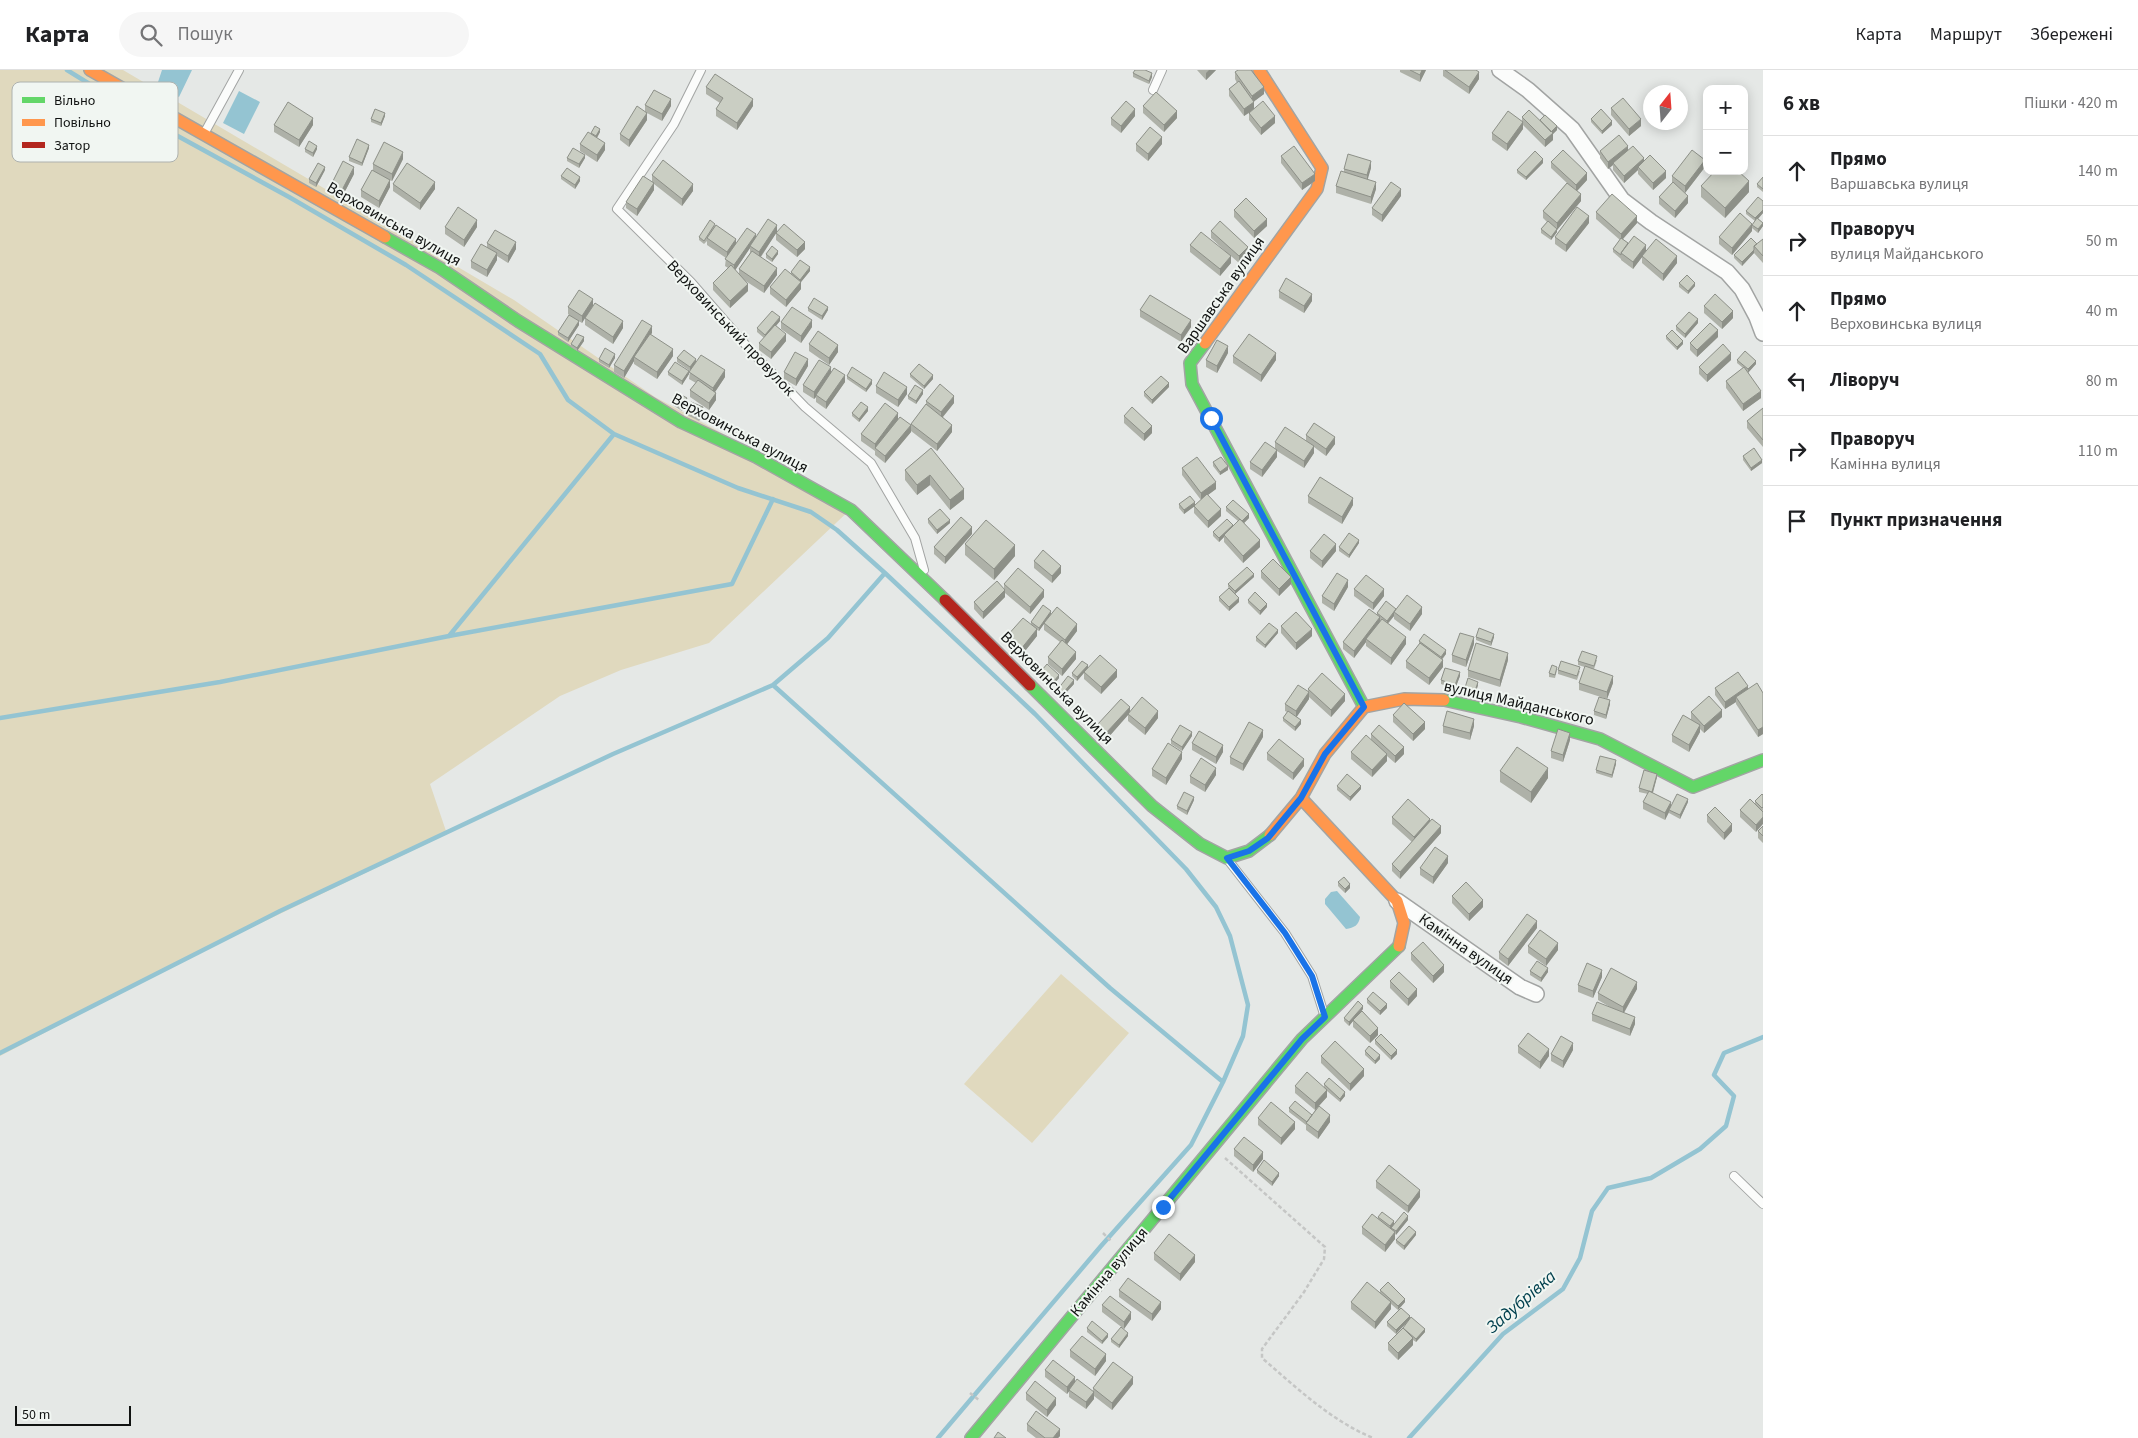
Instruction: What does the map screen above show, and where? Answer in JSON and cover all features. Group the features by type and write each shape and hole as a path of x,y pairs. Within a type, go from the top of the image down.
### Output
{"street":[{"name":"Верховинська вулиця","path":"90,70 111,82"},
{"name":"Варшавська вулиця","path":"1259,70 1322,168 1318,189 1190,363 1192,384 1364,707"},
{"path":"1500,70 1528,90 1572,129 1622,200 1651,222 1727,272 1742,289 1757,317 1763,334"},
{"name":"Верховинська вулиця","path":"178,119 440,268 526,326 681,422 756,457 851,510 927,582 1152,806 1200,844 1227,858"},
{"name":"вулиця Майданського","path":"1364,707 1404,699 1444,700 1521,717 1600,738 1693,787 1763,760"},
{"path":"1227,858 1249,851 1268,838 1301,798 1325,754 1364,707"},
{"name":"Камінна вулиця","path":"1301,798 1397,901 1520,987 1536,994"},
{"name":"Камінна вулиця","path":"971,1438 1302,1039 1399,947 1406,929 1404,916 1397,901"}],"lane":[{"path":"204,134 239,70"},
{"name":"Верховинський провулок","path":"701,70 674,124 617,209 691,282 751,351 805,407 871,463 915,538 927,582"},
{"path":"1153,90 1162,70"},
{"path":"1227,858 1285,933 1312,976 1325,1017"},
{"path":"1734,1176 1763,1204"}],"path":[{"path":"1213,1146 1251,1183 1325,1247 1324,1259 1304,1292 1262,1349 1262,1358 1314,1404 1356,1431 1373,1438"},
{"path":"970,1392 980,1401"}],"shaded area":[{"path":"0,70 123,70 143,82 12,82 12,162 178,162 178,102 514,300 655,397 855,505 709,643 621,670 560,696 430,784 447,834 196,954 0,1056"},
{"path":"1061,974 1129,1033 1032,1143 964,1084"}],"water":[{"path":"162,70 192,70 179,97 178,82 158,82"},
{"path":"239,91 260,102 244,134 223,123"},
{"path":"1337,891 1360,917 1359,922 1354,927 1346,929 1325,904 1325,899 1331,892"}],"building":[{"path":"1135,70 1145,70 1152,73 1149,81 1133,73"},
{"path":"1238,70 1251,70 1264,87 1252,96 1235,72"},
{"path":"1410,70 1422,70 1420,75"},
{"path":"1445,70 1476,70 1479,72 1469,87"},
{"path":"715,74 753,99 737,123 716,109 723,98 706,87"},
{"path":"1239,81 1254,102 1244,109 1229,89"},
{"path":"654,90 671,99 662,114 645,105"},
{"path":"1156,92 1177,111 1164,125 1143,106"},
{"path":"1623,98 1641,119 1629,129 1611,108"},
{"path":"1126,101 1135,109 1121,126 1111,118"},
{"path":"1263,101 1275,116 1261,128 1249,113"},
{"path":"288,102 313,118 299,140 274,125"},
{"path":"637,106 647,113 629,140 620,134"},
{"path":"375,109 385,113 381,123 371,119"},
{"path":"1601,109 1612,121 1602,131 1591,119"},
{"path":"1529,110 1553,133 1545,140 1522,117"},
{"path":"1508,111 1523,122 1507,144 1492,133"},
{"path":"1545,115 1557,126 1551,132 1540,120"},
{"path":"595,126 600,129 596,136 591,133"},
{"path":"1150,127 1162,137 1148,154 1136,144"},
{"path":"588,132 605,143 597,155 580,144"},
{"path":"1619,135 1628,146 1608,162 1600,151"},
{"path":"357,139 369,145 362,163 349,157"},
{"path":"309,141 317,146 313,153 305,149"},
{"path":"384,142 403,152 392,174 373,164"},
{"path":"1294,146 1315,174 1302,183 1281,156"},
{"path":"1633,146 1644,158 1624,176 1613,163"},
{"path":"573,148 585,155 579,164 567,158"},
{"path":"1563,150 1587,173 1576,185 1551,162"},
{"path":"1692,150 1703,158 1703,163 1685,186 1672,176"},
{"path":"1535,151 1543,159 1526,177 1517,170"},
{"path":"1348,154 1371,161 1367,175 1344,169"},
{"path":"1650,155 1666,171 1653,183 1638,167"},
{"path":"663,160 693,184 682,199 652,175"},
{"path":"343,161 354,167 342,190 331,185"},
{"path":"318,163 325,167 316,183 309,179"},
{"path":"407,163 435,182 420,203 393,184"},
{"path":"567,168 580,177 575,185 561,176"},
{"path":"372,170 390,180 379,201 361,190"},
{"path":"1341,171 1376,182 1371,197 1336,186"},
{"path":"1711,175 1742,175 1749,181 1725,208 1701,186"},
{"path":"643,176 654,183 637,209 626,202"},
{"path":"1763,177 1763,189 1757,184"},
{"path":"1391,182 1401,189 1382,215 1372,208"},
{"path":"1673,182 1688,196 1675,211 1659,197"},
{"path":"1567,183 1581,194 1557,223 1543,211"},
{"path":"1612,194 1637,216 1621,234 1596,212"},
{"path":"1758,197 1763,201 1763,210 1755,218 1746,211"},
{"path":"1246,198 1267,219 1254,231 1234,210"},
{"path":"458,207 477,220 464,240 445,227"},
{"path":"1577,207 1589,216 1566,245 1555,237"},
{"path":"1740,213 1752,224 1732,248 1719,237"},
{"path":"1757,218 1763,223 1758,229 1752,225"},
{"path":"768,219 777,225 759,252 750,246"},
{"path":"710,220 715,224 704,241 699,237"},
{"path":"1220,221 1248,247 1239,256 1211,231"},
{"path":"1548,221 1557,229 1551,237 1541,229"},
{"path":"784,224 805,242 797,250 776,233"},
{"path":"716,225 736,239 727,252 707,238"},
{"path":"747,228 756,234 734,265 725,259"},
{"path":"495,230 516,242 508,256 487,243"},
{"path":"1201,232 1231,256 1220,269 1190,245"},
{"path":"1634,236 1646,245 1633,262 1621,253"},
{"path":"1621,238 1628,243 1621,255 1613,249"},
{"path":"1751,238 1757,244 1754,246 1754,250 1742,262 1734,255"},
{"path":"1656,239 1677,256 1663,274 1642,256"},
{"path":"1763,239 1763,256 1754,246"},
{"path":"481,244 497,253 487,270 471,261"},
{"path":"772,246 778,251 772,259 766,254"},
{"path":"752,251 777,268 764,286 739,269"},
{"path":"800,260 810,267 800,280 791,272"},
{"path":"731,265 748,284 730,301 713,283"},
{"path":"785,269 801,282 786,300 770,287"},
{"path":"1687,275 1695,283 1688,291 1679,283"},
{"path":"1286,278 1312,294 1304,306 1279,291"},
{"path":"579,290 593,299 582,316 568,307"},
{"path":"1715,294 1733,311 1722,322 1704,306"},
{"path":"1150,295 1191,320 1181,335 1140,310"},
{"path":"814,298 828,307 822,316 808,308"},
{"path":"595,303 623,321 613,337 585,318"},
{"path":"792,307 812,320 801,336 781,322"},
{"path":"772,311 780,317 765,335 757,328"},
{"path":"1689,312 1698,319 1685,334 1676,326"},
{"path":"569,315 579,321 568,338 558,332"},
{"path":"642,320 652,326 624,371 614,365"},
{"path":"1710,323 1718,330 1697,350 1690,343"},
{"path":"775,325 786,334 771,352 759,343"},
{"path":"1672,330 1683,341 1677,347 1666,336"},
{"path":"818,331 838,345 829,358 809,344"},
{"path":"577,334 584,337 577,348 571,344"},
{"path":"650,334 673,349 657,372 634,357"},
{"path":"1249,334 1276,353 1261,375 1233,356"},
{"path":"1217,340 1228,346 1217,366 1206,360"},
{"path":"1723,344 1731,353 1707,375 1699,367"},
{"path":"605,348 615,354 609,365 599,359"},
{"path":"684,350 696,359 690,367 677,358"},
{"path":"1745,351 1756,361 1748,369 1737,360"},
{"path":"795,352 808,359 796,379 784,372"},
{"path":"701,355 725,370 713,388 689,372"},
{"path":"819,360 831,367 814,392 803,385"},
{"path":"675,362 689,371 682,381 668,372"},
{"path":"919,364 933,375 924,386 910,374"},
{"path":"852,367 872,380 866,389 847,376"},
{"path":"1744,367 1761,391 1743,404 1726,381"},
{"path":"834,368 845,375 826,402 816,395"},
{"path":"884,372 907,387 898,400 876,386"},
{"path":"1161,376 1169,383 1152,400 1144,392"},
{"path":"698,380 716,393 709,403 690,390"},
{"path":"940,384 954,396 941,412 926,401"},
{"path":"915,385 923,390 916,401 908,396"},
{"path":"676,392 687,398 682,407 671,401"},
{"path":"691,402 703,407 699,417 687,412"},
{"path":"861,402 868,407 859,419 852,413"},
{"path":"885,403 898,413 875,444 861,434"},
{"path":"926,404 952,425 937,444 911,424"},
{"path":"1132,407 1152,426 1144,434 1124,416"},
{"path":"1763,408 1763,440 1747,421"},
{"path":"900,417 911,425 885,456 875,448"},
{"path":"1314,423 1335,437 1326,449 1306,435"},
{"path":"1285,427 1314,446 1304,461 1275,442"},
{"path":"1265,442 1277,450 1262,470 1250,462"},
{"path":"931,448 964,489 950,500 930,475 917,485 905,470"},
{"path":"1754,448 1762,460 1751,468 1743,456"},
{"path":"1197,457 1216,482 1201,493 1182,468"},
{"path":"1221,457 1228,466 1220,472 1213,462"},
{"path":"1320,477 1353,498 1342,517 1308,496"},
{"path":"1207,494 1221,509 1208,521 1194,506"},
{"path":"1190,496 1195,502 1184,510 1179,504"},
{"path":"1233,500 1249,514 1242,521 1226,507"},
{"path":"940,509 950,520 937,530 928,519"},
{"path":"961,517 972,527 945,557 934,547"},
{"path":"1227,519 1233,525 1219,538 1213,532"},
{"path":"1240,519 1260,540 1243,556 1224,535"},
{"path":"986,520 1015,545 994,569 965,544"},
{"path":"1349,533 1359,540 1349,555 1339,547"},
{"path":"1324,534 1336,544 1322,561 1310,551"},
{"path":"1043,550 1061,566 1052,576 1034,561"},
{"path":"1273,559 1291,577 1279,589 1261,571"},
{"path":"1247,567 1254,574 1235,591 1228,584"},
{"path":"1018,568 1044,590 1030,607 1004,584"},
{"path":"1337,573 1348,580 1334,604 1322,596"},
{"path":"1366,575 1384,589 1373,603 1354,589"},
{"path":"997,581 1005,590 983,612 974,602"},
{"path":"1229,588 1239,598 1229,607 1219,597"},
{"path":"1255,592 1267,604 1260,611 1248,600"},
{"path":"1407,595 1422,607 1410,624 1394,612"},
{"path":"1386,601 1396,609 1387,621 1377,613"},
{"path":"1043,605 1051,611 1039,628 1031,622"},
{"path":"1057,607 1077,624 1065,640 1044,623"},
{"path":"1369,609 1380,617 1354,651 1343,642"},
{"path":"1296,612 1312,629 1296,643 1281,626"},
{"path":"1023,618 1037,629 1021,649 1006,637"},
{"path":"1382,619 1406,637 1391,658 1366,639"},
{"path":"1269,623 1278,630 1265,645 1256,637"},
{"path":"1479,628 1494,634 1491,642 1476,637"},
{"path":"1460,633 1474,637 1466,660 1452,655"},
{"path":"1424,634 1446,650 1441,657 1419,641"},
{"path":"1062,640 1076,652 1062,669 1048,657"},
{"path":"1420,643 1443,660 1429,678 1406,661"},
{"path":"1476,643 1508,653 1500,680 1468,670"},
{"path":"1582,651 1597,656 1594,666 1578,661"},
{"path":"1100,655 1117,670 1101,687 1084,672"},
{"path":"1082,661 1088,665 1077,677 1072,673"},
{"path":"1561,661 1580,667 1577,676 1558,670"},
{"path":"1047,664 1059,675 1054,681 1042,670"},
{"path":"1552,665 1557,667 1555,675 1549,673"},
{"path":"1585,666 1613,676 1607,692 1579,683"},
{"path":"1445,668 1460,672 1455,685 1441,680"},
{"path":"1738,672 1748,686 1725,702 1715,688"},
{"path":"1322,673 1345,694 1331,710 1308,689"},
{"path":"1068,676 1074,680 1063,693 1058,689"},
{"path":"1468,678 1478,682 1474,694 1464,691"},
{"path":"1757,683 1763,693 1763,727 1758,730 1736,697"},
{"path":"1298,685 1309,692 1296,711 1285,704"},
{"path":"1709,696 1722,710 1704,726 1691,712"},
{"path":"1142,697 1158,711 1145,728 1128,714"},
{"path":"1599,697 1610,700 1606,715 1594,711"},
{"path":"1121,699 1130,707 1106,733 1097,725"},
{"path":"1404,703 1425,722 1413,734 1393,715"},
{"path":"1288,711 1301,720 1295,727 1283,718"},
{"path":"1447,711 1474,719 1470,733 1443,726"},
{"path":"1683,715 1700,725 1689,745 1672,735"},
{"path":"1249,722 1263,730 1243,764 1230,757"},
{"path":"1180,725 1192,732 1182,747 1171,740"},
{"path":"1379,725 1404,747 1395,756 1371,734"},
{"path":"1558,729 1570,733 1563,755 1551,751"},
{"path":"1199,731 1223,745 1216,757 1192,743"},
{"path":"1366,735 1387,754 1372,770 1351,752"},
{"path":"1279,739 1304,759 1293,773 1267,753"},
{"path":"1168,743 1182,752 1166,778 1152,769"},
{"path":"1517,747 1548,768 1531,792 1500,771"},
{"path":"1600,756 1616,760 1612,775 1596,770"},
{"path":"1201,758 1216,768 1205,785 1190,776"},
{"path":"1644,770 1657,774 1652,792 1639,788"},
{"path":"1347,774 1361,786 1350,797 1337,786"},
{"path":"1649,791 1671,802 1665,813 1643,802"},
{"path":"1184,792 1194,797 1187,811 1177,806"},
{"path":"1677,794 1688,799 1680,815 1669,810"},
{"path":"1762,794 1763,807 1762,808 1755,801"},
{"path":"1408,799 1430,819 1414,837 1392,817"},
{"path":"1750,799 1763,812 1763,817 1756,825 1740,810"},
{"path":"1715,807 1732,824 1724,833 1707,815"},
{"path":"1432,819 1441,826 1400,872 1392,864"},
{"path":"1763,826 1763,836 1758,831"},
{"path":"1435,847 1448,856 1433,877 1420,868"},
{"path":"1344,877 1350,884 1345,889 1338,882"},
{"path":"1466,882 1483,900 1469,914 1452,896"},
{"path":"1527,914 1537,921 1508,959 1499,952"},
{"path":"1540,930 1558,943 1546,959 1528,946"},
{"path":"1423,942 1444,965 1433,976 1411,953"},
{"path":"1537,961 1548,968 1541,978 1530,971"},
{"path":"1587,963 1602,970 1593,991 1578,985"},
{"path":"1611,968 1637,982 1623,1007 1598,993"},
{"path":"1399,972 1417,989 1408,999 1390,981"},
{"path":"1373,992 1387,1004 1380,1011 1367,999"},
{"path":"1358,1001 1363,1006 1349,1022 1344,1018"},
{"path":"1597,1002 1635,1017 1630,1029 1592,1014"},
{"path":"1362,1011 1378,1028 1370,1036 1353,1020"},
{"path":"1528,1033 1549,1049 1540,1062 1518,1046"},
{"path":"1381,1034 1397,1050 1391,1056 1375,1040"},
{"path":"1561,1036 1573,1043 1563,1061 1551,1054"},
{"path":"1335,1041 1364,1069 1350,1084 1321,1056"},
{"path":"1369,1046 1380,1055 1375,1061 1365,1051"},
{"path":"1307,1072 1327,1090 1315,1103 1295,1086"},
{"path":"1329,1078 1345,1092 1340,1099 1324,1084"},
{"path":"1295,1101 1312,1115 1307,1122 1289,1108"},
{"path":"1271,1102 1295,1122 1281,1138 1258,1118"},
{"path":"1319,1106 1330,1115 1318,1132 1306,1123"},
{"path":"1244,1137 1263,1152 1253,1165 1234,1149"},
{"path":"1264,1160 1279,1173 1272,1182 1257,1170"},
{"path":"1389,1165 1420,1190 1408,1206 1376,1181"},
{"path":"1382,1212 1394,1221 1390,1226 1378,1217"},
{"path":"1404,1212 1408,1216 1396,1231 1391,1228"},
{"path":"1372,1214 1395,1232 1385,1245 1362,1227"},
{"path":"1409,1226 1416,1232 1404,1246 1396,1240"},
{"path":"1169,1234 1195,1255 1180,1274 1154,1253"},
{"path":"1128,1278 1161,1302 1152,1314 1119,1290"},
{"path":"1367,1282 1391,1302 1375,1322 1351,1302"},
{"path":"1388,1282 1405,1299 1398,1306 1380,1290"},
{"path":"1110,1296 1131,1312 1124,1322 1102,1305"},
{"path":"1401,1308 1410,1316 1396,1330 1387,1322"},
{"path":"1411,1317 1425,1329 1416,1339 1403,1328"},
{"path":"1092,1321 1108,1334 1102,1341 1087,1328"},
{"path":"1121,1327 1128,1333 1119,1345 1111,1339"},
{"path":"1403,1328 1413,1338 1398,1353 1388,1343"},
{"path":"1082,1336 1106,1354 1095,1369 1070,1350"},
{"path":"1053,1360 1075,1377 1067,1387 1045,1370"},
{"path":"1113,1362 1133,1377 1112,1403 1093,1388"},
{"path":"1077,1379 1094,1392 1086,1402 1069,1390"},
{"path":"1035,1381 1056,1398 1047,1410 1026,1393"},
{"path":"1036,1411 1060,1429 1053,1438 1045,1438 1027,1424"},
{"path":"998,1432 1006,1438 994,1438"}],"waterway":[{"path":"67,70 86,82"},
{"path":"178,136 289,197 406,265 540,354 568,400 614,434"},
{"path":"449,636 614,434 738,488 811,512 837,530 1035,714 1186,869 1216,907 1230,936 1248,1005 1243,1036 1223,1082 1191,1145 1101,1246 938,1438"},
{"path":"0,718 220,682 449,636 732,584 773,499"},
{"path":"0,1053 280,911 613,754 773,685 828,638 885,573"},
{"path":"773,685 1110,988 1223,1082"},
{"name":"Задубрівка","path":"1409,1438 1503,1334 1563,1289 1580,1258 1592,1211 1608,1188 1651,1178 1700,1149 1726,1126 1734,1096 1714,1075 1724,1053 1763,1037"}],"traffic: fast":[{"path":"385,237 440,268 518,321 681,422 756,457 851,510 945,600"},
{"path":"1205,343 1190,363 1192,384 1364,707"},
{"path":"1030,685 1152,806 1200,844 1227,858 1249,851 1270,835"},
{"path":"1444,700 1521,717 1600,739 1693,787 1763,760"},
{"path":"971,1438 1302,1039 1399,946"}],"traffic: slow":[{"path":"90,70 111,82"},
{"path":"1205,343 1317,189 1322,168 1259,70"},
{"path":"178,120 385,237"},
{"path":"1270,835 1301,798 1325,754 1364,707 1404,699 1444,700"},
{"path":"1301,798 1397,901 1404,923 1399,946"}],"traffic: jam":[{"path":"945,600 1030,685"}],"route":[{"path":"1163,1207 1302,1039 1325,1017 1312,976 1285,933 1227,858 1249,851 1268,838 1301,798 1325,754 1364,707 1211,418"}]}
